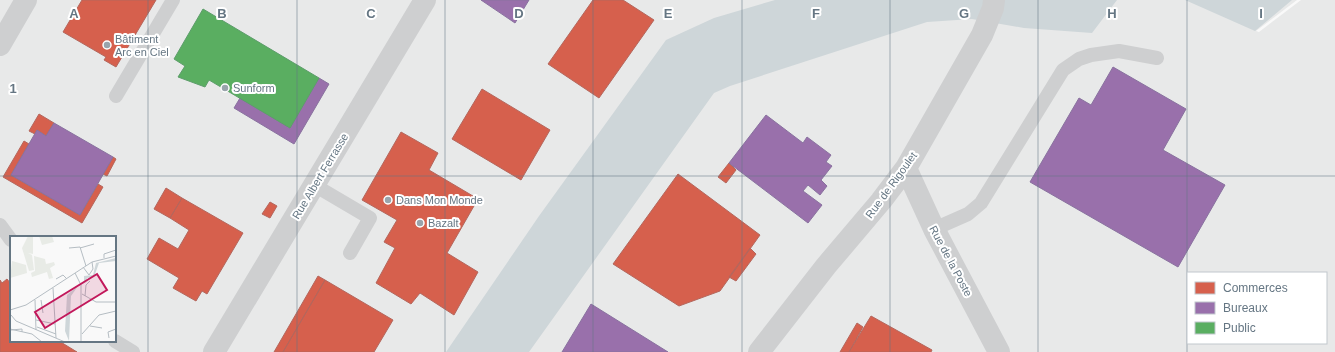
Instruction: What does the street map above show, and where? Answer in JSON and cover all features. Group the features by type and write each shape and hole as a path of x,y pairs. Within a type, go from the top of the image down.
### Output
{"street":[{"path":"0,45 26,0"},
{"name":"Rue Albert Ferrasse","path":"214,352 425,0"},
{"name":"Rue de Rigoulet","path":"759,352 826,266 881,201 906,168 982,35 993,8 994,0"},
{"name":"Rue de la Poste","path":"906,168 934,229 999,352"}],"lane":[{"path":"116,96 173,0"},
{"path":"934,229 968,214 981,203 1063,70 1079,59 1091,55 1119,51 1157,58"},
{"path":"314,185 370,218 350,253"},
{"path":"0,225 10,239"},
{"path":"116,342 133,352"}],"shaded area":[{"path":"0,0 1297,0 1256,31 1259,32 1301,0 1335,0 1335,352 0,352"},
{"path":"775,0 1117,0 1092,33 1024,28 972,19 927,22 730,86 714,93 529,352 446,352 539,216 666,40 714,18"},
{"path":"1185,0 1292,0 1255,31"}],"building: Commerces":[{"name":"Bâtiment Arc en Ciel","path":"82,0 156,0 116,67 104,60 106,57 63,32"},
{"path":"593,0 623,0 654,20 599,98 548,64"},
{"path":"482,89 550,130 521,180 452,139"},
{"path":"39,114 54,123 46,136 37,130 35,134 29,131"},
{"path":"401,132 438,153 429,170 478,199 447,253 478,272 454,315 420,293 411,304 376,283 395,248 384,242 397,220 362,200"},
{"path":"24,141 29,144 11,175 80,215 98,184 103,187 82,223 3,177"},
{"path":"113,157 116,159 107,176 103,174"},
{"path":"729,163 736,170 726,183 718,177"},
{"path":"678,174 760,235 720,291 679,306 613,264"},
{"path":"166,188 182,198 170,218 154,209"},
{"path":"182,198 243,233 207,294 202,291 196,301 173,288 179,278 147,259 159,238 178,249 189,230 170,218"},
{"path":"270,202 277,206 270,218 262,214"},
{"path":"750,248 756,254 736,281 729,277"},
{"path":"318,276 325,280 283,352 274,352"},
{"path":"7,279 10,283 10,342 61,342 77,352 0,352 0,280 2,283"},
{"path":"325,280 393,320 374,352 283,352"},
{"path":"871,316 932,350 931,352 849,352"},
{"path":"857,323 863,327 849,352 840,352"}],"building: Bureaux":[{"path":"481,0 529,0 515,23"},
{"path":"1113,67 1186,109 1163,150 1225,185 1178,267 1030,182 1079,98 1091,105"},
{"path":"319,78 329,84 294,144 234,108 240,98 290,128"},
{"path":"766,115 803,143 807,137 831,155 826,162 832,166 821,180 827,186 820,195 808,185 803,191 822,205 808,223 729,163"},
{"path":"54,123 113,157 80,215 11,175 37,130 46,136"},
{"path":"591,304 668,352 562,352"}],"building: Public":[{"path":"203,9 319,78 290,128 209,80 205,87 178,77 185,66 174,59"}],"place":[{"name":"Bâtiment Arc en Ciel","path":"107,45"},
{"name":"Sunform","path":"225,88"},
{"name":"Dans Mon Monde","path":"388,200"},
{"name":"Bazalt","path":"420,223"}]}
